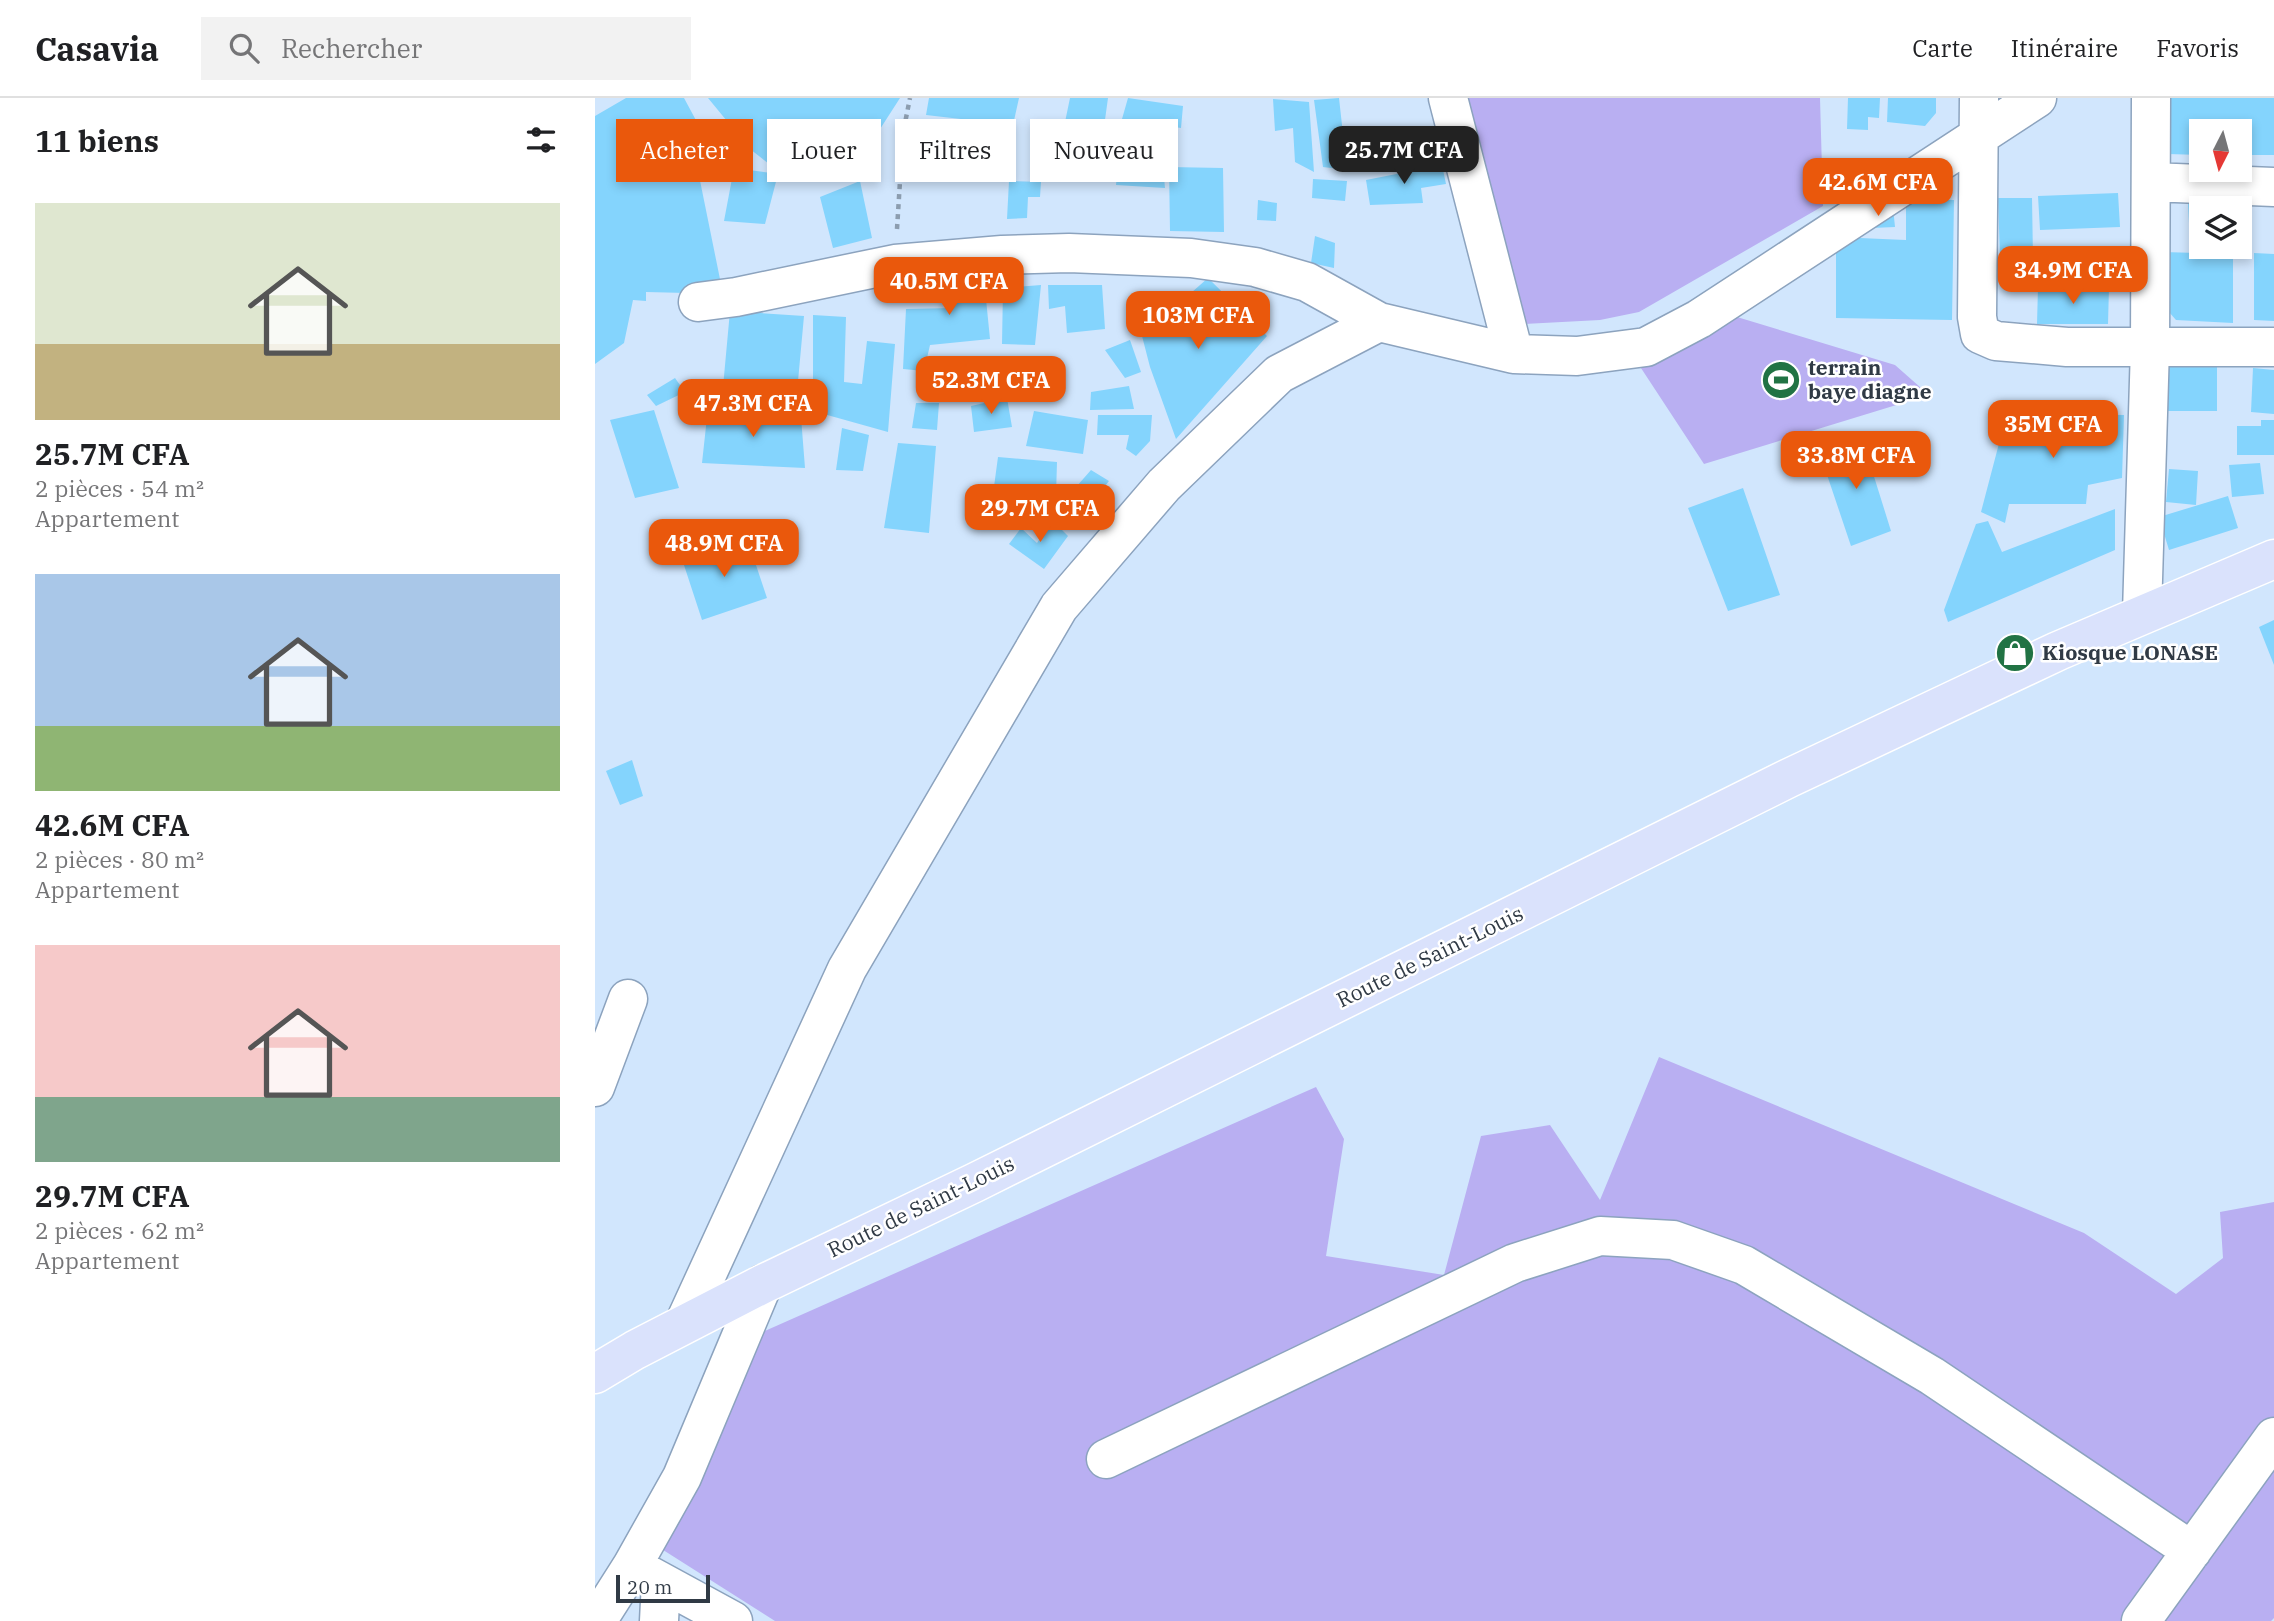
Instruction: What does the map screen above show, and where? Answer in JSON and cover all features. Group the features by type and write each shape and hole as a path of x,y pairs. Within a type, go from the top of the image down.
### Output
{"main road":[{"name":"Route de Saint-Louis","path":"595,1374 763,1284 986,1177 1789,778 2142,613 2274,559"}],"street":[{"path":"1448,98 1514,354"},
{"path":"1979,98 1977,317 1980,334 1996,341 2067,347 2274,347"},
{"path":"698,302 736,297 895,264 1002,255 1069,253 1191,258 1255,267 1307,282 1379,322 1514,354 1577,356 1646,347 1699,319 2038,98"},
{"path":"2142,613 2150,347 2151,98"},
{"path":"2151,183 2274,187"},
{"path":"684,1324 847,970 1059,607 1164,485 1279,374 1379,322"},
{"path":"595,1087 628,999"},
{"path":"1107,1459 1515,1263 1600,1236 1673,1240 1744,1265 1931,1376 2192,1551"},
{"path":"597,1621 647,1574 682,1477 763,1284"},
{"path":"2141,1621 2274,1437"},
{"path":"647,1574 659,1621"},
{"path":"647,1574 733,1621"}],"path":[{"path":"895,264 903,133 910,98"}],"shaded area":[{"path":"1463,98 1820,98 1823,206 1639,312 1600,320 1523,324"},
{"name":"terrain baye diagne","path":"1737,317 1895,365 1929,395 1704,464 1639,365"},
{"path":"1659,1057 2084,1233 2176,1294 2223,1258 2220,1212 2274,1202 2274,1618 2271,1621 775,1621 660,1548 751,1337 1316,1087 1344,1139 1326,1256 1444,1275 1481,1136 1550,1125 1600,1200"}],"building":[{"path":"626,98 684,98 695,119 616,119 616,182 700,182 722,289 687,293 646,292 646,301 633,300 624,343 595,364 595,116"},
{"path":"708,98 900,98 881,128 881,119 767,119 767,162 753,151 753,119 725,119"},
{"path":"929,98 1019,98 1014,119 961,119 926,115"},
{"path":"1070,98 1108,98 1105,119 1066,119"},
{"path":"1128,98 1183,106 1181,128 1178,128 1178,119 1122,119"},
{"path":"1339,98 1347,170 1323,167 1314,100"},
{"path":"1848,98 1880,98 1879,118 1868,117 1868,130 1847,129"},
{"path":"1888,98 1936,98 1936,113 1925,126 1887,122"},
{"path":"2165,98 2274,98 2274,155 2252,155 2252,119 2189,119 2189,155 2168,154"},
{"path":"1273,99 1309,102 1314,172 1295,162 1293,128 1275,131"},
{"path":"1442,165 1446,184 1421,188 1423,203 1370,205 1366,180"},
{"path":"1178,167 1223,168 1224,232 1170,231 1169,182 1178,182"},
{"path":"753,171 767,172 767,182 776,182 765,224 724,221 731,182 753,182"},
{"path":"1313,179 1347,181 1345,201 1312,198"},
{"path":"860,182 872,238 833,248 820,197"},
{"path":"1009,182 1041,182 1040,197 1028,197 1027,218 1007,219"},
{"path":"1116,182 1164,182 1165,188 1116,185"},
{"path":"2118,193 2120,227 2040,230 2038,196"},
{"path":"1892,198 1895,227 1848,229"},
{"path":"1998,198 2032,198 2033,258 2000,257"},
{"path":"1906,199 1954,200 1952,320 1836,318 1836,237 1906,240"},
{"path":"1258,200 1277,203 1276,221 1257,220"},
{"path":"1315,236 1335,243 1334,268 1311,263"},
{"path":"2163,252 2189,253 2189,259 2233,259 2233,323 2176,320 2162,304"},
{"path":"2254,253 2274,254 2274,321 2254,320"},
{"path":"979,260 984,288 991,284 998,297 986,299 990,339 930,345 924,371 903,369 906,309 953,308 943,273"},
{"path":"1208,278 1267,336 1176,439 1150,367 1142,336"},
{"path":"1041,285 1035,345 1002,344 1003,288"},
{"path":"1048,285 1102,285 1105,329 1067,333 1065,306 1049,309"},
{"path":"2038,287 2109,287 2108,324 2037,324"},
{"path":"730,311 804,316 797,392 723,387"},
{"path":"813,315 846,317 844,382 862,384 867,341 895,344 888,432 813,411"},
{"path":"1130,340 1141,372 1125,378 1105,350"},
{"path":"2160,365 2217,365 2217,411 2168,411"},
{"path":"2253,368 2274,370 2274,414 2251,412"},
{"path":"675,378 685,392 656,406 647,395"},
{"path":"1129,386 1134,409 1090,410 1091,392"},
{"path":"1007,398 1012,427 974,432 971,406"},
{"path":"916,403 939,403 937,430 912,428"},
{"path":"708,408 801,417 805,468 702,463"},
{"path":"654,410 679,488 635,498 610,420"},
{"path":"1034,411 1088,420 1083,454 1026,446"},
{"path":"2007,413 2124,415 2122,478 2088,485 2086,504 2009,504 2005,523 1981,512"},
{"path":"1098,415 1152,415 1150,441 1136,456 1126,449 1129,435 1097,435"},
{"path":"2261,420 2274,420 2274,455 2237,455 2237,426 2261,426"},
{"path":"842,428 869,435 863,471 836,470"},
{"path":"1862,438 1891,531 1851,546 1819,451"},
{"path":"898,443 936,446 929,533 884,528"},
{"path":"998,457 1057,462 1056,496 993,494"},
{"path":"2260,463 2264,494 2232,497 2229,465"},
{"path":"2169,469 2198,471 2196,505 2166,502"},
{"path":"1091,470 1109,481 1074,526 1055,511"},
{"path":"1743,488 1780,595 1728,611 1688,508"},
{"path":"2228,496 2238,528 2169,550 2159,517"},
{"path":"2115,509 2115,550 1948,622 1944,610 1976,524 1988,521 2002,552"},
{"path":"1052,520 1068,536 1044,569 1009,544 1021,528 1037,543"},
{"path":"747,538 767,598 702,620 682,559"},
{"path":"2274,620 2274,665 2259,627"},
{"path":"632,760 643,796 620,805 606,771"}],"place":[{"name":"terrain baye diagne","path":"1781,380"},
{"name":"Kiosque LONASE","path":"2015,653"}]}
